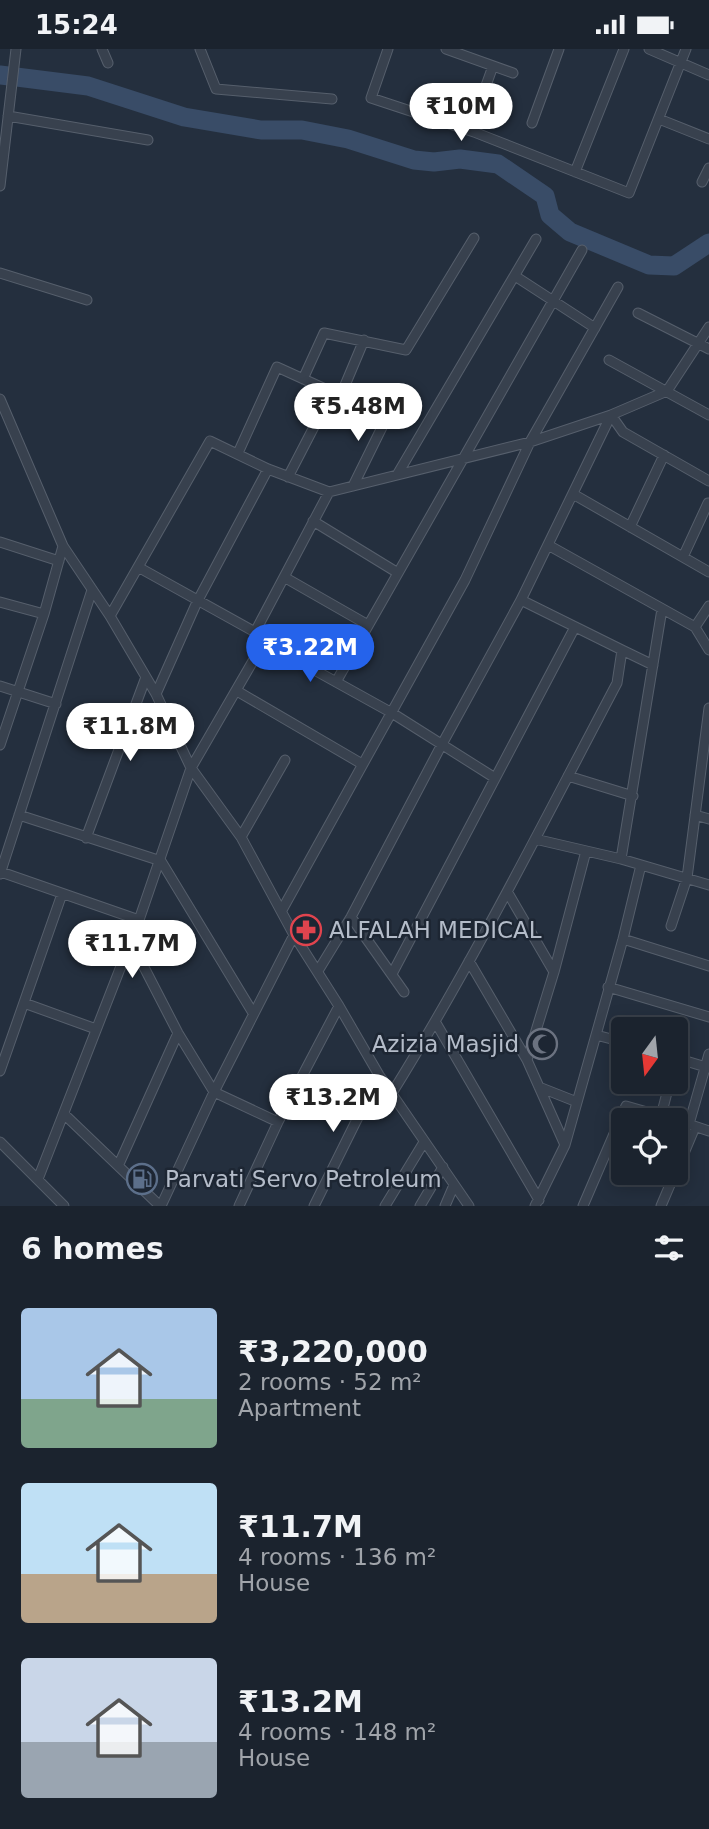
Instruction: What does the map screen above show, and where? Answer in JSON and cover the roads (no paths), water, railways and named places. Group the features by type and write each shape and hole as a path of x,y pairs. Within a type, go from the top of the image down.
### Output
{"street":[{"path":"0,179 6,110 16,49"},
{"path":"102,49 108,63"},
{"path":"388,49 371,98 474,132 629,193 686,49"},
{"path":"446,49 513,73"},
{"path":"532,123 559,49"},
{"path":"575,172 624,49"},
{"path":"649,49 709,75"},
{"path":"203,51 216,89 332,99"},
{"path":"480,104 493,66"},
{"path":"6,110 148,140"},
{"path":"659,119 709,139"},
{"path":"702,182 709,168"},
{"path":"303,379 324,334 405,350 474,238"},
{"path":"397,475 536,239"},
{"path":"337,682 582,250"},
{"path":"0,273 87,300"},
{"path":"515,276 595,328"},
{"path":"282,910 466,580 530,442 618,287"},
{"path":"638,313 709,349"},
{"path":"110,616 211,441 268,469 329,492 530,442 611,415 667,391 709,327"},
{"path":"237,453 277,367 332,393 344,390 364,340"},
{"path":"609,360 709,415"},
{"path":"288,477 332,393"},
{"path":"0,399 63,546 110,616 156,694 191,768 241,837 294,935 379,1075 469,1206"},
{"path":"353,486 389,413"},
{"path":"611,415 624,432 709,481"},
{"path":"318,971 351,917 521,600 611,415"},
{"path":"630,527 664,455"},
{"path":"156,694 197,601 268,469"},
{"path":"255,632 329,492"},
{"path":"573,494 709,572"},
{"path":"684,557 708,503"},
{"path":"313,521 398,573"},
{"path":"0,542 59,561"},
{"path":"548,545 695,627 709,650"},
{"path":"0,745 44,614 63,546"},
{"path":"138,567 255,632 264,642 392,713 495,778"},
{"path":"284,577 368,625"},
{"path":"92,590 0,873 139,920"},
{"path":"521,600 653,665"},
{"path":"0,602 44,614"},
{"path":"695,627 709,606"},
{"path":"621,859 662,609"},
{"path":"391,974 575,627"},
{"path":"38,1179 131,942 191,768 264,642"},
{"path":"392,1093 436,1023 508,893 617,683 622,650"},
{"path":"86,838 146,677"},
{"path":"0,686 56,704"},
{"path":"237,691 362,764"},
{"path":"671,926 687,878 706,753 709,709"},
{"path":"241,837 285,760"},
{"path":"568,776 633,796"},
{"path":"19,815 161,861 253,1013"},
{"path":"695,815 709,819"},
{"path":"535,839 621,859 709,885"},
{"path":"527,1060 586,851"},
{"path":"537,1203 565,1145 641,865"},
{"path":"508,893 554,972"},
{"path":"0,1071 62,894"},
{"path":"351,917 404,992"},
{"path":"64,1114 160,1206 253,1013 294,935"},
{"path":"623,939 709,966"},
{"path":"131,942 178,1033 214,1092 278,1122"},
{"path":"469,961 527,1060 565,1145"},
{"path":"608,987 709,1017"},
{"path":"24,1003 96,1029"},
{"path":"239,1206 278,1122 339,1006"},
{"path":"436,1023 537,1203"},
{"path":"119,1164 178,1033"},
{"path":"596,1035 611,1039"},
{"path":"688,1137 709,1054"},
{"path":"688,1062 707,1068"},
{"path":"314,1206 379,1075"},
{"path":"539,1087 577,1102"},
{"path":"688,1125 709,1131"},
{"path":"583,1206 611,1141"},
{"path":"0,1142 64,1206"},
{"path":"385,1206 424,1142"},
{"path":"420,1206 443,1167"},
{"path":"445,1206 454,1185"},
{"path":"661,1206 670,1185"}],"waterway":[{"path":"0,75 88,86 184,117 261,130 302,130 348,139 414,160 434,162 460,159 498,164 545,196 550,215 570,232 649,265 674,266 709,243"}],"place":[{"name":"ALFALAH MEDICAL","path":"306,930"},
{"name":"Azizia Masjid","path":"542,1044"},
{"name":"Parvati Servo Petroleum","path":"142,1179"}]}
